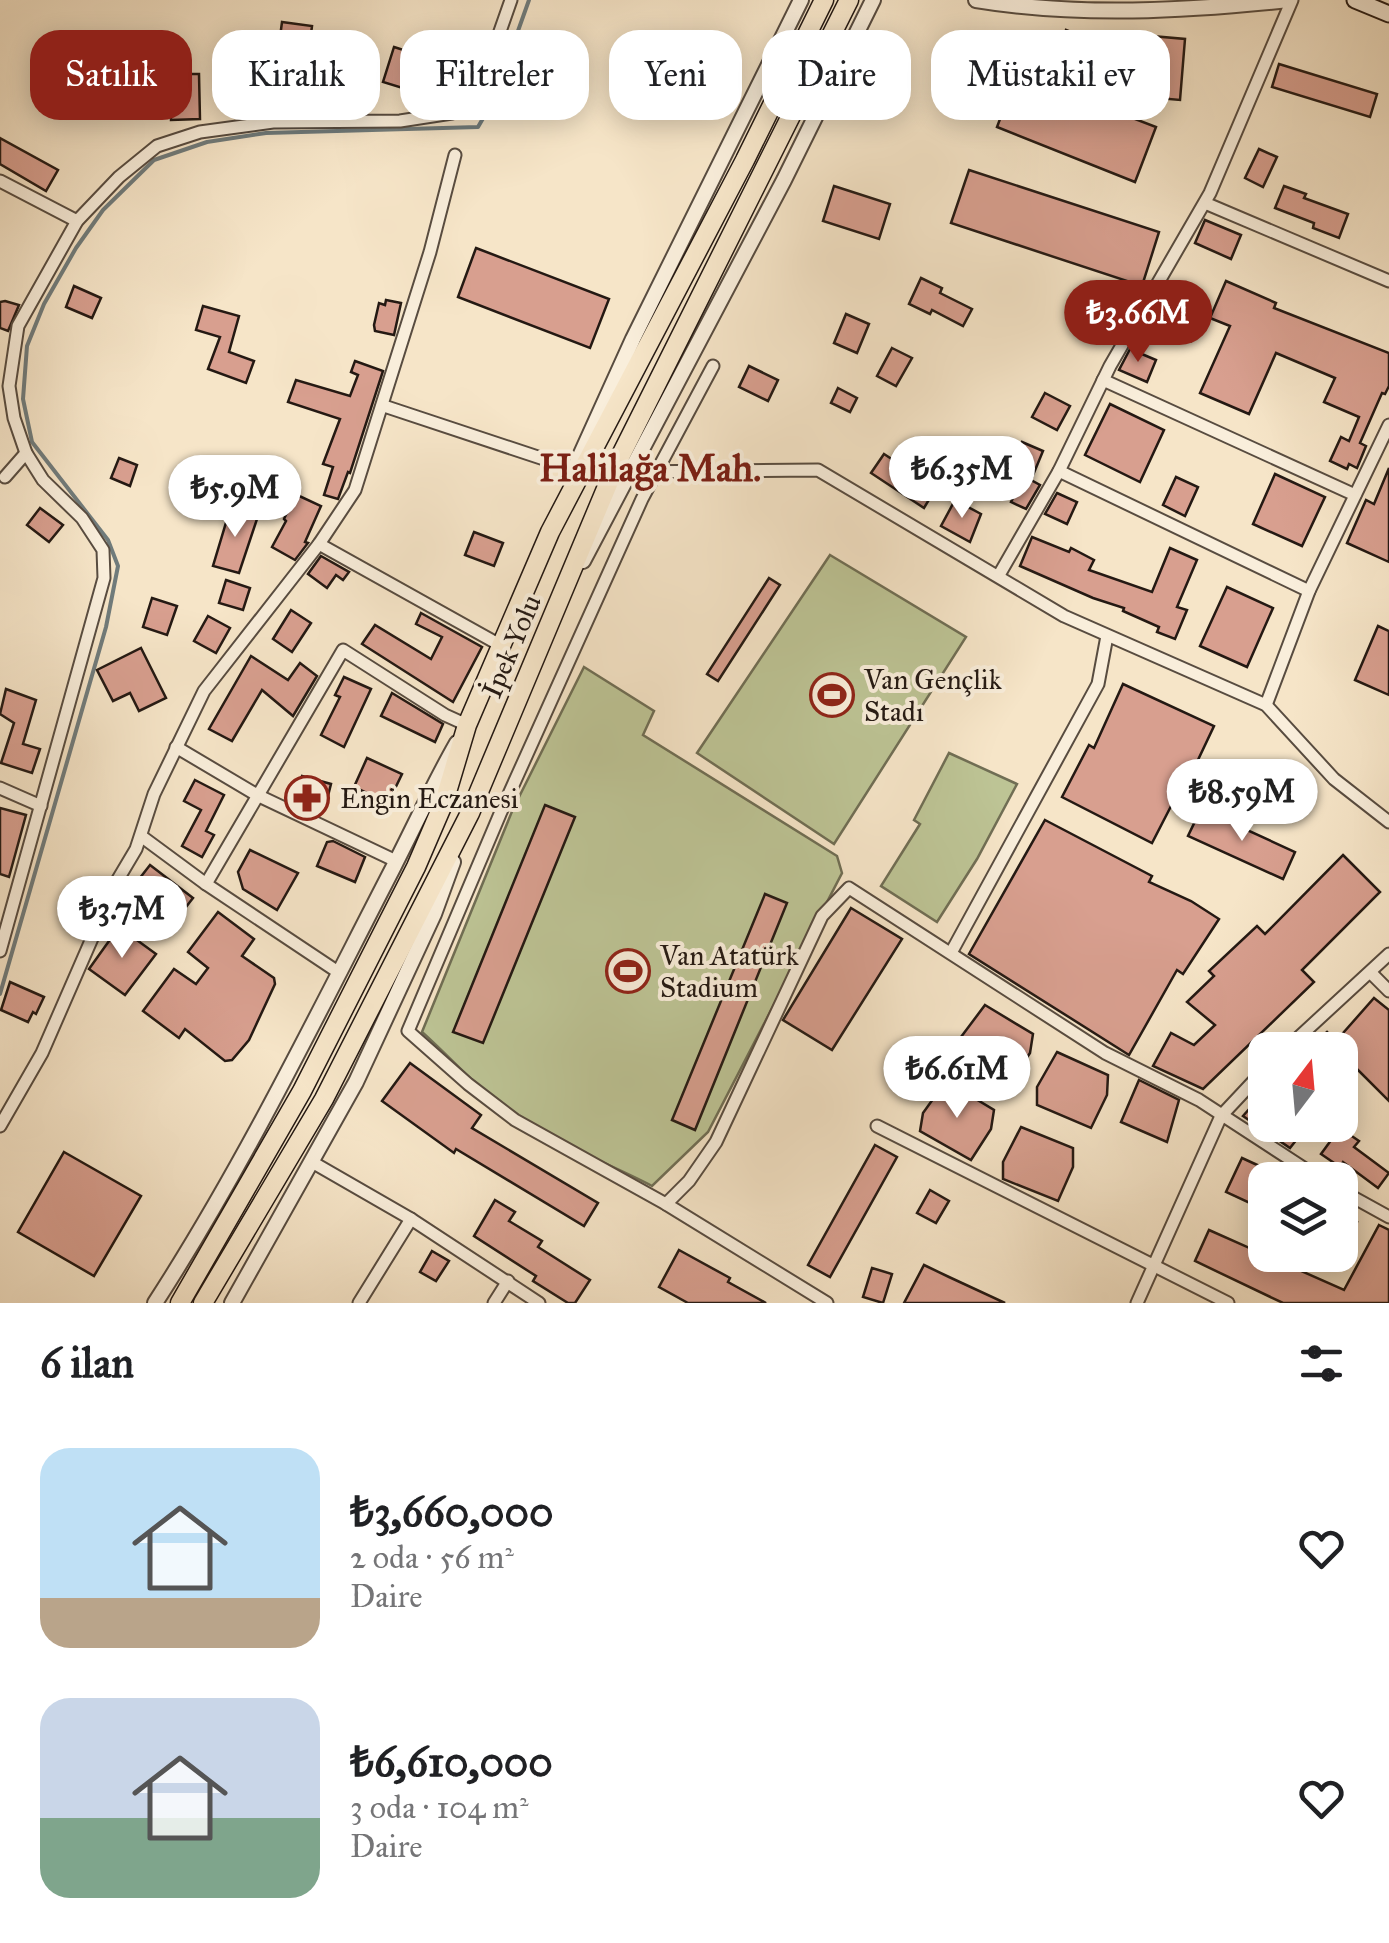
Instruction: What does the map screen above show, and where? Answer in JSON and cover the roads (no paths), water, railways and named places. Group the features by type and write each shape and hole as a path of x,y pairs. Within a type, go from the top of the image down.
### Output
{"highway":[{"name":"İpek Yolu","path":"180,1303 302,1091 416,867 444,802 467,725 550,532 736,178 824,0"},
{"name":"İpek Yolu","path":"203,1303 324,1100 470,813 616,465 849,0"}],"main road":[{"path":"1355,0 1389,14"}],"street":[{"path":"0,948 104,578 102,550 82,518 44,480 26,453 14,418 10,386 18,326 77,220 119,177 157,146 200,132 273,122 400,121 452,113 478,94 511,0"},
{"path":"550,532 633,338 801,0"},
{"path":"558,605 633,472 873,0"},
{"path":"976,0 1106,11 1210,8 1290,0 1204,203 1103,380 1059,470 999,575"},
{"path":"0,1126 42,1053 117,880 141,836 154,794 204,692 319,544 355,490 384,406 454,155"},
{"path":"0,181 77,220"},
{"path":"1204,203 1389,281"},
{"path":"712,366 656,472 508,796 408,1031 515,1120 666,1204 827,1303"},
{"path":"1103,380 1355,495"},
{"path":"384,406 574,469"},
{"path":"1266,705 1309,591 1389,424"},
{"path":"5,478 26,453"},
{"path":"633,472 818,470 1064,616 1266,705 1334,779 1389,822"},
{"path":"1059,470 1309,591"},
{"path":"319,544 500,645"},
{"path":"952,952 1098,684 1107,636"},
{"path":"155,1303 226,1184 467,725 343,650 206,884"},
{"path":"176,747 257,795 396,861"},
{"path":"0,788 40,806"},
{"path":"232,1303 390,1013 434,914 470,813"},
{"path":"141,836 338,972"},
{"path":"666,1204 689,1181 716,1142 822,916 848,888 1106,1053 1198,1100 1294,1162"},
{"path":"1305,1032 1389,954"},
{"path":"1372,973 1389,991"},
{"path":"1137,1303 1222,1116 1248,1088"},
{"path":"877,1126 1228,1303"},
{"path":"312,1162 411,1219 539,1303"},
{"path":"1358,1200 1389,1217"},
{"path":"359,1303 411,1219"},
{"path":"494,1303 508,1281"}],"waterway":[{"path":"0,994 106,627 118,566 108,540 32,442 23,399 27,346 44,304 103,210 154,160 207,142 266,133 478,127 493,101 529,0"}],"place":[{"name":"Van Gençlik Stadı","path":"832,695"},
{"name":"Engin Eczanesi","path":"307,798"},
{"name":"Van Atatürk Stadium","path":"628,971"}],"district":[{"name":"Halilağa Mah.","path":"650,468"}]}
